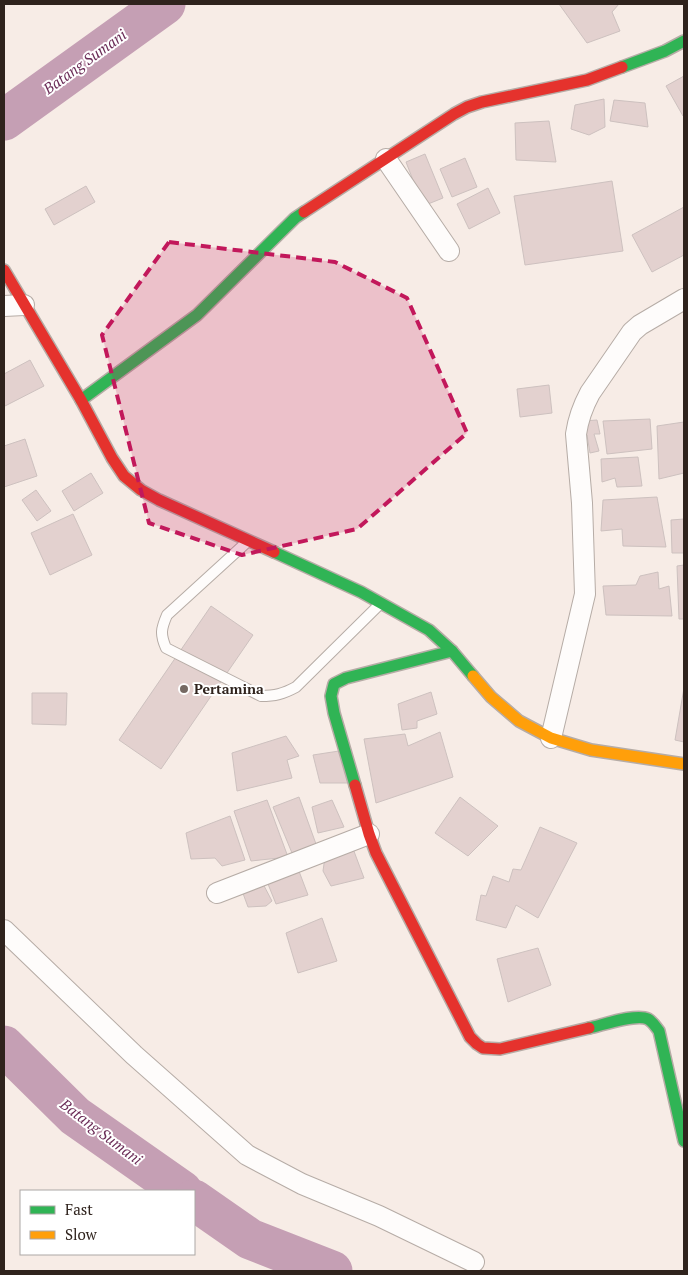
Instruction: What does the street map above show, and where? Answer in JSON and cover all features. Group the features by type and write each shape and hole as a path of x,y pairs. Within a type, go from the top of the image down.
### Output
{"main road":[{"path":"81,400 197,315 295,218 459,111 470,105 587,80 665,51 684,41"},
{"path":"4,270 81,400 112,458 124,476 141,490 361,592 429,630 452,651 491,696 518,721 551,738 591,750 684,764"},
{"path":"452,651 346,678 334,684 331,696 334,713 376,853 470,1037 477,1046 487,1050 500,1049 635,1017 646,1017 653,1022 659,1031 684,1141"}],"street":[{"path":"386,159 449,251"},
{"path":"551,738 585,594 582,503 576,434 578,423 588,397 632,332 640,325 684,299"},
{"path":"4,306 24,305"},
{"path":"217,893 369,834"},
{"path":"4,930 134,1055 247,1154 302,1184 378,1216 474,1262"}],"lane":[{"path":"249,540 167,615 162,627 162,638 166,648 261,696 275,696 296,687 382,603"}],"highlighted area":[{"path":"169,242 335,262 407,298 467,433 357,529 242,555 149,523 102,335"}],"building":[{"path":"559,4 619,4 612,12 620,31 587,43"},
{"path":"684,76 684,115 683,116 666,86"},
{"path":"604,99 605,127 589,135 571,129 575,105"},
{"path":"614,100 645,103 648,127 610,121"},
{"path":"549,121 556,162 516,160 515,123"},
{"path":"425,154 443,198 423,206 406,162"},
{"path":"465,158 477,187 452,197 440,169"},
{"path":"612,181 623,251 525,265 514,196"},
{"path":"86,186 95,202 54,225 45,209"},
{"path":"488,188 500,213 469,229 457,204"},
{"path":"684,207 684,255 652,272 632,235"},
{"path":"30,360 44,386 5,406 4,374"},
{"path":"549,385 552,413 520,417 517,389"},
{"path":"650,419 652,449 607,454 603,421"},
{"path":"597,420 600,434 594,434 599,451 590,453 587,435 580,436 584,421"},
{"path":"684,422 684,473 659,479 657,426"},
{"path":"25,439 37,476 4,487 4,446"},
{"path":"638,457 642,486 617,487 615,478 602,482 601,459"},
{"path":"91,473 103,493 74,511 62,491"},
{"path":"36,490 51,511 37,521 22,500"},
{"path":"657,497 666,547 623,546 622,529 601,531 603,500"},
{"path":"73,514 92,555 50,575 31,533"},
{"path":"684,519 684,553 672,553 671,520"},
{"path":"684,565 684,619 679,619 677,566"},
{"path":"658,572 659,589 669,586 672,616 606,615 603,586 636,585 640,576"},
{"path":"211,606 253,635 161,769 119,740"},
{"path":"684,688 684,742 675,740"},
{"path":"431,692 437,714 417,721 417,728 402,730 398,704"},
{"path":"32,693 67,693 66,725 32,724"},
{"path":"440,732 453,777 376,803 364,739 405,734 408,746"},
{"path":"286,736 299,756 287,760 292,778 237,791 232,753"},
{"path":"339,751 348,783 320,783 313,755"},
{"path":"299,797 316,844 292,853 273,807"},
{"path":"460,797 498,826 468,856 435,833"},
{"path":"267,800 288,857 251,861 234,811"},
{"path":"332,800 344,827 318,833 312,807"},
{"path":"230,816 245,860 222,866 215,858 191,859 186,833"},
{"path":"540,827 577,843 538,918 516,905 506,928 476,920 481,895 486,896 493,876 509,882 513,869 521,870"},
{"path":"352,846 364,878 331,886 323,871 325,857"},
{"path":"297,866 308,895 276,904 266,879"},
{"path":"262,882 272,901 266,906 248,907 241,888"},
{"path":"322,918 337,961 298,973 286,933"},
{"path":"538,948 551,985 508,1002 497,959"}],"waterway":[{"name":"Batang Sumani","path":"4,120 165,4"},
{"name":"Batang Sumani","path":"4,1046 75,1116 181,1190"},
{"name":"Batang Sumani","path":"195,1201 250,1239 332,1271"}],"traffic: fast":[{"path":"622,67 665,51 684,41"},
{"path":"81,400 197,315 295,218 304,212"},
{"path":"274,552 361,592 429,630 452,651 473,676"},
{"path":"355,785 334,713 331,696 334,684 346,678 452,651"},
{"path":"589,1028 636,1017 648,1019 654,1025 659,1031 684,1141"}],"traffic: slow":[{"path":"473,676 491,697 519,721 551,738 591,750 684,764"}],"traffic: jam":[{"path":"304,212 467,107 482,102 587,80 622,67"},
{"path":"4,270 124,476 141,490 159,500 274,552"},
{"path":"355,785 376,853 470,1037 483,1048 500,1049 589,1028"}],"place":[{"name":"Pertamina","path":"184,689"}]}
